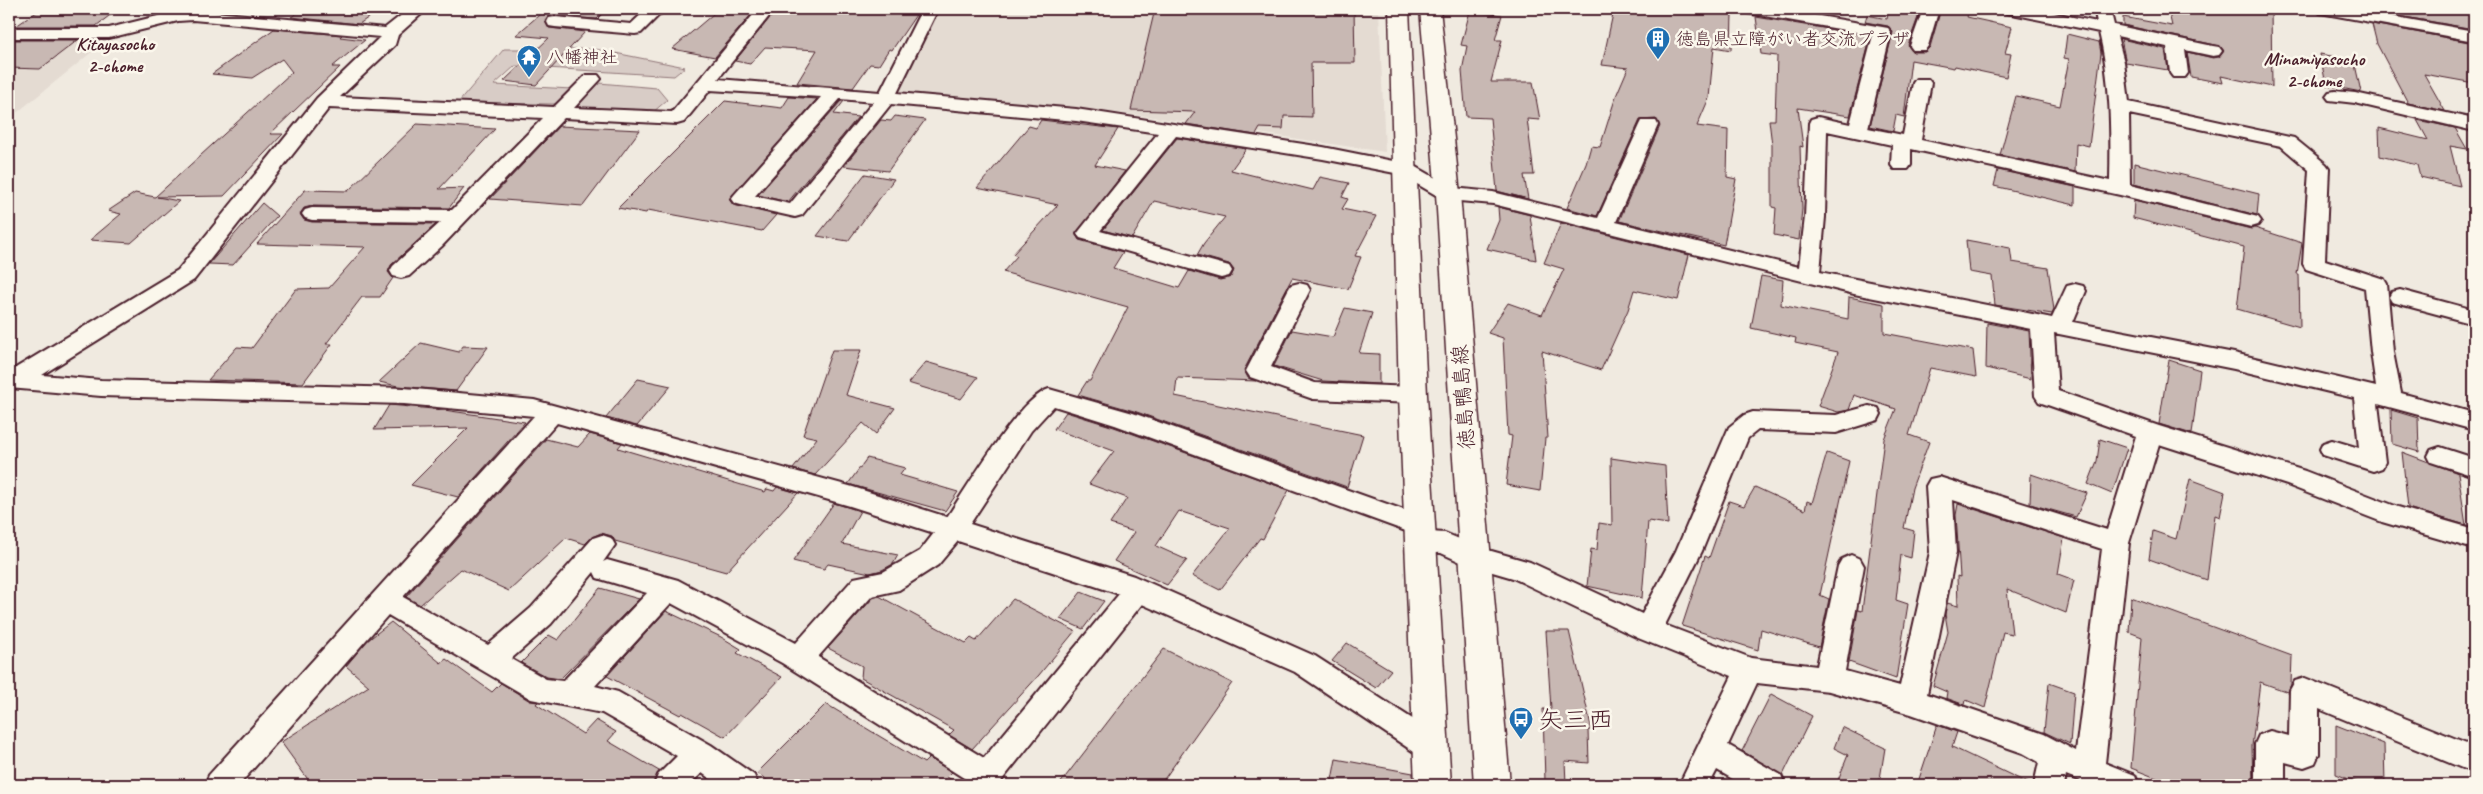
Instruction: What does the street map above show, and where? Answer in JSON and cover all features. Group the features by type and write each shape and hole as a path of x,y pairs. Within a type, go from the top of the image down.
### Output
{"main road":[{"path":"1399,9 1413,395 1433,785"},
{"name":"徳島鴨島線","path":"1430,9 1448,194 1492,785"}],"street":[{"path":"9,33 110,33 183,12 193,15 388,33 419,9"},
{"path":"555,22 635,29 657,9"},
{"path":"324,102 677,118 767,9"},
{"path":"835,93 741,199 795,211 886,98 930,9"},
{"path":"1753,9 1882,32 1858,131"},
{"path":"1919,46 1932,9"},
{"path":"2012,9 2213,51"},
{"path":"2102,9 2115,62 2120,106 2120,189"},
{"path":"2326,9 2474,36"},
{"path":"12,380 186,275 324,102 389,42 388,33"},
{"path":"2175,43 2179,73"},
{"path":"401,271 436,241 457,216 592,79"},
{"path":"1901,165 1922,83"},
{"path":"705,84 835,93 1076,115 1323,153 1406,169 1448,194 1493,198 1604,227 1809,276 2234,361 2390,399 2474,425"},
{"path":"2335,96 2355,98 2474,125"},
{"path":"2120,106 2287,142 2319,168 2314,264 2376,284 2382,352 2390,399"},
{"path":"1809,276 1815,217 1818,123 2120,189 2251,221"},
{"path":"1604,227 1648,125"},
{"path":"1171,130 1087,234 1221,271"},
{"path":"312,214 457,216"},
{"path":"1299,290 1258,371 1313,391 1413,395"},
{"path":"2075,291 2051,325 2047,396 2150,432 2296,478 2391,514 2474,539"},
{"path":"2400,297 2474,317"},
{"path":"12,380 102,388 404,396 534,408 853,498 1138,590 1305,664 1431,747"},
{"path":"2332,449 2373,462 2365,393"},
{"path":"798,660 864,586 889,582 929,558 953,529 1022,425 1049,397 1124,419 1445,543 1474,557 1520,569 1648,630 1750,670 1829,679 1911,701 2033,743 2055,756 2088,768 2124,785"},
{"path":"220,785 386,600 524,442 552,413"},
{"path":"1648,630 1689,551 1738,433 1753,421 1836,424 1868,414"},
{"path":"2088,768 2116,543 2150,432"},
{"path":"2440,456 2474,467"},
{"path":"1911,701 1943,552 1939,486 2116,543"},
{"path":"490,660 541,616 602,544"},
{"path":"1829,679 1851,566"},
{"path":"607,571 668,588 798,660 984,781 1138,590"},
{"path":"569,695 668,588"},
{"path":"386,600 542,690 608,700 700,754 744,785"},
{"path":"1694,785 1750,670"},
{"path":"2270,785 2270,744 2304,754 2305,690 2474,760"},
{"path":"1711,751 1770,785"},
{"path":"669,785 700,754"},
{"path":"2050,785 2055,756"}],"shaded area":[{"path":"933,9 1379,9 1385,152 1139,115 894,91"},
{"path":"111,36 9,119 9,57 37,37 95,39"},
{"path":"504,49 595,49 685,67 674,76 515,66 494,85 572,89 556,104 458,103"},
{"path":"599,83 657,88 667,100 652,113 576,108"}],"building":[{"path":"41,9 118,9 96,26 16,26"},
{"path":"303,9 381,9 359,24 291,17"},
{"path":"546,9 607,9 597,19 549,16 545,21 549,28 585,32 536,85 504,81 549,38 516,35"},
{"path":"719,9 756,9 715,57 672,49"},
{"path":"777,9 920,9 892,50 889,49 879,65 870,64 853,88 797,83 817,50 765,47 750,64 735,61"},
{"path":"1155,9 1354,9 1355,63 1311,63 1312,117 1284,116 1283,129 1260,128 1256,135 1186,124 1195,112 1131,110"},
{"path":"1614,9 1695,9 1732,14 1731,50 1714,47 1709,98 1697,126 1728,130 1727,177 1736,179 1724,245 1619,221 1660,126 1656,119 1640,120 1597,216 1567,208 1586,164 1591,146 1600,147 1616,96 1628,68 1602,65"},
{"path":"1889,9 1921,9 1908,45 1913,52 1925,52 1930,47 1941,9 1969,9 1967,17 2012,27 2005,53 2011,54 2006,77 1955,66 1954,68 1911,60 1904,117 1896,115 1893,131 1870,126 1893,32 1888,26 1865,22 1867,15 1887,19"},
{"path":"2168,9 2271,9 2272,87 2221,76 2223,83 2191,77 2187,52 2213,58 2219,57 2224,51 2220,46 2123,25 2123,17 2172,26"},
{"path":"2386,9 2455,9 2474,12 2474,29 2388,14"},
{"path":"1470,11 1502,15 1495,40 1502,40 1491,82 1533,82 1540,120 1527,119 1534,175 1524,175 1528,199 1497,191 1490,118 1466,117 1462,71 1467,46 1461,45"},
{"path":"1756,17 1871,36 1850,116 1798,108 1803,147 1800,146 1802,209 1799,240 1774,235 1776,208 1772,207 1772,145 1769,120 1775,120 1777,56 1761,54"},
{"path":"2372,24 2474,43 2474,83 2424,74 2445,111 2408,103 2377,44"},
{"path":"274,29 342,35 340,37 365,40 332,67 340,67 270,134 283,134 224,196 157,197 179,201 131,243 90,240 121,214 108,211 135,193 155,197 292,72 282,59 252,78 212,74"},
{"path":"2067,34 2099,42 2101,53 2089,146 2076,143 2075,172 2000,155 2016,96 2060,106 2069,59 2064,58"},
{"path":"2121,39 2165,49 2168,70 2126,63"},
{"path":"9,40 78,40 40,69 9,68"},
{"path":"2320,54 2354,60 2361,92 2326,85"},
{"path":"789,97 817,99 729,199 733,205 776,215 762,231 648,210 646,213 618,208 725,101 782,108"},
{"path":"841,101 844,101 834,114 858,117 788,202 758,195"},
{"path":"895,116 925,120 888,171 844,166 881,120 891,121"},
{"path":"1041,120 1118,129 1095,165 1125,171 1076,235 1079,240 1123,252 1113,268 1179,288 1189,271 1220,280 1231,277 1234,270 1229,264 1197,255 1225,217 1154,201 1132,238 1103,230 1177,138 1246,149 1231,170 1313,190 1320,177 1349,183 1342,197 1348,199 1342,209 1376,216 1355,256 1361,257 1348,289 1292,278 1244,370 1248,378 1256,381 1177,378 1175,396 1363,435 1347,487 1134,411 1078,395 1087,381 1090,381 1128,307 1003,272 1017,256 1013,254 1058,205 977,188 1029,126 1036,128"},
{"path":"2417,120 2455,128 2467,149 2450,146 2460,186 2420,177 2417,165 2380,156 2379,128 2428,140"},
{"path":"417,124 495,129 439,189 464,188 449,208 312,206 304,208 300,214 304,220 312,222 436,224 391,265 388,272 393,278 380,297 362,297 326,344 332,344 303,383 208,380 237,347 252,348 296,289 329,288 365,247 257,244 305,190 348,191"},
{"path":"559,126 640,130 583,206 490,199"},
{"path":"2134,163 2259,194 2257,215 2134,184"},
{"path":"1998,170 2075,187 2075,205 1994,186"},
{"path":"865,174 894,179 848,241 817,236"},
{"path":"2134,200 2251,229 2255,228 2302,243 2297,274 2299,274 2300,327 2237,309 2244,247 2133,218"},
{"path":"262,203 277,216 233,265 209,264"},
{"path":"1498,207 1530,215 1536,260 1487,249 1499,220"},
{"path":"1561,223 1689,255 1678,300 1634,290 1628,310 1601,370 1542,351 1548,438 1545,438 1540,491 1506,485 1512,436 1508,435 1503,338 1488,333 1508,303 1542,315 1564,269 1544,263"},
{"path":"1966,240 2010,248 2012,262 2048,268 2054,310 2052,314 1995,305 1992,276 1969,272"},
{"path":"1761,276 1783,280 1781,305 1848,319 1849,297 1884,304 1884,333 1973,350 1976,377 1930,368 1909,435 1929,442 1912,488 1904,528 1914,531 1911,558 1901,555 1896,600 1908,604 1896,679 1849,662 1858,610 1862,611 1884,439 1896,409 1854,395 1849,410 1838,412 1818,406 1838,352 1795,343 1796,338 1751,328"},
{"path":"1345,308 1372,313 1359,353 1379,354 1379,384 1323,381 1274,366 1292,330 1333,337"},
{"path":"1987,323 2029,331 2031,379 1986,368"},
{"path":"421,343 459,352 463,346 488,347 456,391 398,386 379,382"},
{"path":"832,350 861,350 846,395 895,408 876,434 863,423 815,475 793,469 817,438 803,435"},
{"path":"2169,360 2200,370 2192,434 2159,424"},
{"path":"926,362 978,377 961,399 908,383"},
{"path":"638,379 671,386 637,426 606,418"},
{"path":"389,405 444,410 525,422 458,497 411,485 468,428 374,430"},
{"path":"2391,410 2418,418 2419,452 2392,444"},
{"path":"1066,412 1114,427 1289,490 1263,539 1260,538 1220,590 1192,576 1230,528 1179,511 1156,546 1187,560 1167,585 1114,561 1134,532 1110,524 1127,498 1089,484 1114,451 1054,429"},
{"path":"590,434 622,443 618,448 765,492 767,489 774,491 777,487 798,493 726,572 615,541 612,536 601,533 592,537 585,544 566,538 509,591 461,569 420,605 406,597 546,439 578,447"},
{"path":"2100,439 2127,448 2112,494 2088,484 2097,461"},
{"path":"2402,452 2458,473 2466,525 2408,508"},
{"path":"1827,453 1849,461 1820,595 1829,599 1819,647 1761,629 1758,650 1682,626 1705,556 1709,558 1729,501 1744,506 1755,487 1805,510 1807,501 1812,503"},
{"path":"867,458 905,468 900,475 958,492 945,511 848,484"},
{"path":"1611,458 1665,466 1668,524 1648,521 1642,598 1587,586 1591,549 1597,550 1599,523 1612,525"},
{"path":"2031,474 2087,493 2076,517 2030,504"},
{"path":"2190,479 2225,492 2220,517 2215,515 2207,580 2149,559 2153,531 2176,539"},
{"path":"834,503 860,511 842,544 898,555 893,564 882,570 870,573 828,564 824,569 793,561"},
{"path":"1958,504 2064,538 2058,574 2074,580 2066,613 2007,589 2012,634 2003,632 1985,708 1966,700 1965,705 1946,698 1947,692 1933,686 1948,632 1945,614 1947,603 1958,606 1957,576 1960,577 1956,515"},
{"path":"600,588 639,599 560,679 547,677 521,663 549,635 558,640"},
{"path":"1081,592 1104,601 1083,629 1060,619"},
{"path":"879,596 966,643 971,638 976,641 1013,599 1075,631 1039,675 972,749 949,735 954,730 861,678 862,666 828,648 873,598"},
{"path":"2131,597 2292,656 2291,684 2288,692 2260,682 2252,746 2253,785 2174,785 2131,768 2142,637 2129,632"},
{"path":"666,611 721,637 741,649 737,653 782,677 725,737 682,713 680,715 607,676"},
{"path":"391,622 441,663 446,659 492,692 501,683 530,701 538,702 536,704 583,734 596,720 616,732 608,741 659,771 652,785 312,785 281,742 369,686 346,666 367,641"},
{"path":"1546,631 1569,631 1592,730 1588,730 1589,763 1565,761 1566,784 1545,782 1543,709 1551,709"},
{"path":"1347,643 1391,670 1376,688 1332,661"},
{"path":"1164,649 1232,683 1160,785 1059,785"},
{"path":"2049,683 2074,692 2070,744 2044,732"},
{"path":"1771,694 1812,716 1783,775 1742,751"},
{"path":"826,704 924,763 929,758 952,772 947,777 961,785 774,785 757,773"},
{"path":"1937,725 1957,732 1952,747 2032,785 1917,785"},
{"path":"2336,725 2384,744 2385,785 2364,785 2336,774"},
{"path":"1842,727 1885,748 1879,785 1836,785 1848,755 1834,748"},
{"path":"1336,759 1413,773 1413,785 1331,785"}],"place":[{"name":"徳島県立障がい者交流プラザ","path":"1658,60"},
{"name":"八幡神社","path":"529,78"},
{"name":"矢三西","path":"1521,740"}],"district":[{"name":"Kitayasocho 2-chome","path":"115,54"},
{"name":"Minamiyasocho 2-chome","path":"2314,69"}]}
